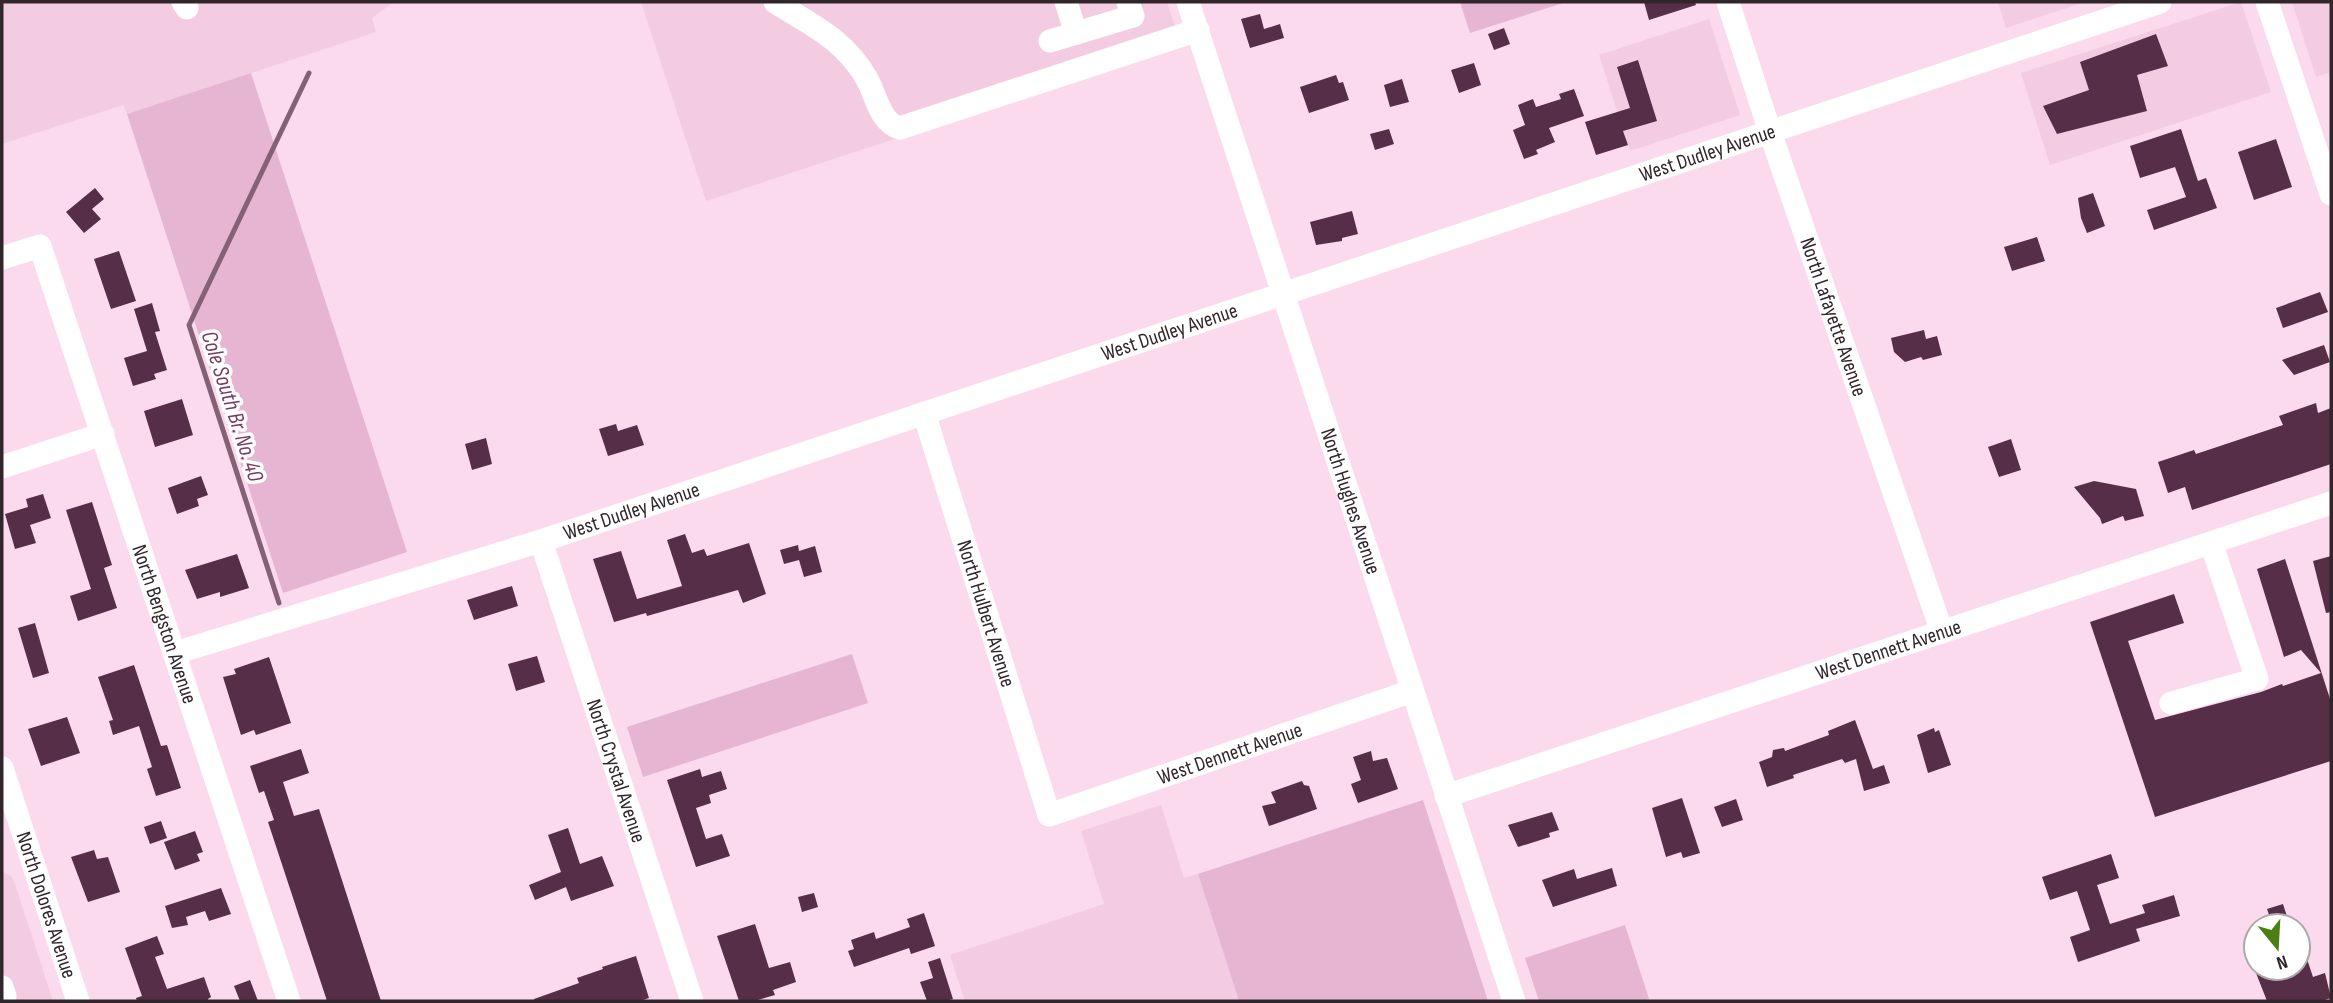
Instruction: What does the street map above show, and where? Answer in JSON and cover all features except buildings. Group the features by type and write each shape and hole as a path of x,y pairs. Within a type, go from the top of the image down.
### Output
{"street":[{"path":"775,2 823,31 845,48 867,79 887,122 900,128 1198,30"},
{"path":"1066,2 1076,33"},
{"path":"1051,41 1133,16 1128,2"},
{"name":"North Hughes Avenue","path":"1188,2 1514,1001"},
{"name":"North Lafayette Avenue","path":"1728,2 1942,632"},
{"name":"West Dudley Avenue","path":"175,653 541,541 2160,2"},
{"path":"2267,2 2331,194"},
{"name":"North Bengston Avenue","path":"2,258 40,246 289,1001"},
{"name":"North Hulbert Avenue","path":"924,413 1049,815"},
{"path":"2,467 103,434"},
{"name":"West Dennett Avenue","path":"1446,796 2331,503"},
{"name":"North Crystal Avenue","path":"541,541 692,1001"},
{"path":"2171,703 2257,679 2211,543"},
{"name":"West Dennett Avenue","path":"1049,815 1412,691"},
{"name":"North Dolores Avenue","path":"2,768 78,1001"}],"shaded area":[{"path":"2,2 394,2 372,18 376,32 127,114 123,105 2,144"},
{"path":"641,2 1167,2 1181,45 706,201"},
{"path":"1460,2 1566,2 1470,33"},
{"path":"1998,2 2085,2 2006,28"},
{"path":"2241,2 2271,92 2050,165 2021,73"},
{"path":"2292,2 2331,2 2331,72 2316,77"},
{"path":"1709,19 1740,115 1630,151 1599,55"},
{"path":"251,73 407,552 283,593 127,114"},
{"path":"852,654 868,703 643,777 627,727"},
{"path":"1423,800 1488,1001 1239,1001 1198,874"},
{"path":"1161,805 1184,878 1198,874 1239,1001 965,1001 950,955 1104,904 1081,831"},
{"path":"2,872 11,876 14,881 53,1001 2,1001"},
{"path":"1625,925 1649,999 1539,1001 1525,958"}],"waterway":[{"name":"Cole South Br. No. 40","path":"279,603 189,325 309,73"}]}
